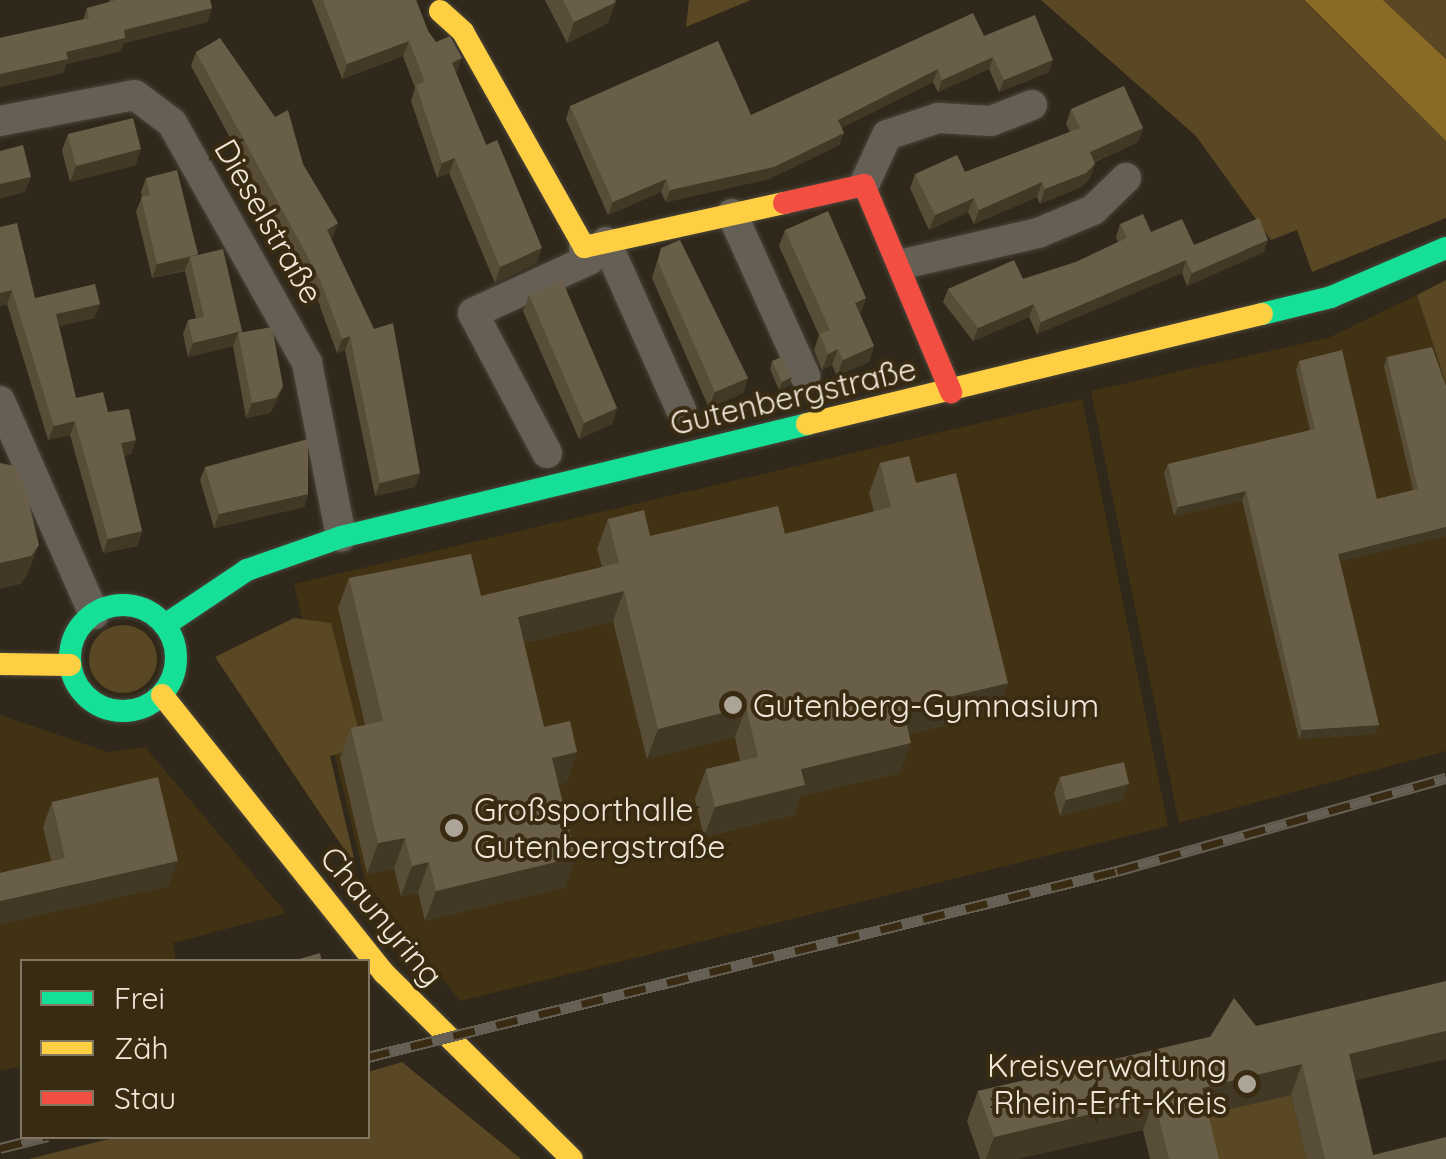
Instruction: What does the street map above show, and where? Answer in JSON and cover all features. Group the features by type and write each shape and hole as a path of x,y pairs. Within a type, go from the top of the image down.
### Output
{"street":[{"path":"440,11 463,32 595,244 681,410"},
{"name":"Dieselstraße","path":"0,121 135,95 172,123 306,363 341,537"},
{"path":"864,185 886,135 938,118 992,122 1032,105"},
{"path":"904,264 1038,232 1094,210 1126,178"},
{"path":"595,244 864,185"},
{"path":"864,185 904,264 950,392"},
{"path":"732,214 806,376"},
{"path":"547,453 473,313 589,260 595,244"},
{"name":"Gutenbergstraße","path":"164,625 247,570 341,537 1331,297 1446,248"},
{"path":"0,401 94,614"},
{"path":"129,606 164,625 176,666 162,695 132,711 104,708 83,693 70,665 72,642 94,614 129,606"},
{"path":"0,664 70,665"},
{"name":"Chaunyring","path":"162,695 384,973 572,1159"}],"shaded area":[{"path":"689,0 751,0 686,27"},
{"path":"1041,0 1303,0 1446,141 1446,218 1312,272 1297,230 1271,240 1196,136"},
{"path":"1304,0 1383,0 1446,59 1446,141"},
{"path":"1383,0 1446,0 1446,59"},
{"path":"1446,280 1446,384 1417,295"},
{"path":"1417,295 1446,384 1446,751 1179,823 1091,391 1328,338"},
{"name":"Gutenberg-Gymnasium","path":"1082,399 1168,826 460,1001 365,881 294,584"},
{"path":"294,618 331,623 363,747 330,756 356,867 215,657"},
{"path":"123,625 147,635 157,659 147,683 123,693 99,683 89,659 99,635"},
{"path":"0,715 108,752 145,747 286,913 173,943 176,959 20,959 20,1066 0,1071"},
{"path":"402,1062 521,1159 29,1159 109,1139 370,1139 370,1071"},
{"path":"1291,1095 1306,1159 1200,1159 1191,1118"}],"building":[{"path":"116,0 210,0 212,8 124,30 125,38 66,52 68,59 0,74 0,38 89,18 87,8"},
{"path":"323,0 416,0 436,42 450,36 462,58 452,63 486,145 497,140 542,248 500,267 455,158 442,163 416,85 425,82 409,41 347,64"},
{"path":"563,0 615,0 616,2 574,22"},
{"path":"973,13 984,36 1035,15 1053,60 1004,80 993,57 942,80 938,69 838,120 844,133 774,167 670,190 666,179 613,202 570,106 718,41 751,115"},
{"path":"220,38 275,117 288,110 303,164 338,223 327,230 374,329 393,323 420,473 380,483 350,336 342,339 320,279 196,52"},
{"path":"1124,86 1143,128 1090,152 1095,164 1086,173 1045,189 1042,182 979,210 974,198 935,215 915,174 957,155 965,172 1080,128 1071,109"},
{"path":"133,118 141,149 76,166 68,134"},
{"path":"23,145 31,177 0,184 0,151"},
{"path":"177,170 198,254 157,264 141,197 150,195 146,178"},
{"path":"828,211 866,298 855,303 874,346 843,360 838,349 828,354 820,334 830,330 785,230"},
{"path":"1143,214 1151,232 1182,219 1194,245 1259,218 1268,240 1192,273 1186,260 1041,322 1034,304 978,328 948,289 1014,260 1023,279 1076,262 1127,238 1120,224"},
{"path":"17,223 35,298 95,284 100,304 56,314 76,398 103,392 108,412 129,409 136,440 121,443 142,531 108,539 75,421 54,426 12,290 0,293 0,227"},
{"path":"680,240 748,378 715,392 658,262 661,248"},
{"path":"223,249 242,331 193,343 188,320 204,317 190,257"},
{"path":"562,280 617,408 584,423 529,295"},
{"path":"272,327 283,386 276,398 252,403 238,333"},
{"path":"1432,347 1446,386 1446,527 1338,554 1379,725 1302,730 1246,491 1178,507 1168,464 1315,429 1299,361 1342,350 1377,499 1418,489 1387,357"},
{"path":"782,357 792,377 782,382 772,361"},
{"path":"308,439 308,494 219,514 205,467"},
{"path":"909,456 916,483 956,473 1008,683 903,708 911,743 801,769 805,785 715,807 706,769 758,757 746,707 658,729 624,591 518,617 544,727 570,721 577,752 552,758 576,857 436,891 429,862 412,866 405,838 378,843 351,728 383,721 349,578 471,554 481,596 619,563 608,519 644,510 650,536 778,506 785,534 891,507 880,463"},
{"path":"0,463 15,466 25,486 39,545 31,556 0,563"},
{"path":"1124,762 1129,784 1066,800 1060,777"},
{"path":"158,777 178,861 0,901 0,873 65,858 52,802"},
{"path":"320,953 321,959 299,959"},
{"path":"1446,981 1446,1031 1349,1054 1373,1155 1446,1137 1446,1159 1325,1159 1302,1064 1202,1088 1219,1159 1169,1159 1154,1099 994,1137 978,1091 1210,1037 1234,998 1256,1026"}],"railway":[{"path":"370,1057 1117,871 1446,778"},
{"path":"0,1148 36,1139"}],"traffic: fast":[{"path":"1262,314 1331,297 1446,248"},
{"path":"165,625 247,570 341,537 807,424"},
{"path":"123,605 143,609 160,621 172,638 176,658 172,678 160,695 143,707 123,711 103,707 86,695 74,678 70,658 74,638 86,621 103,609 123,605"}],"traffic: slow":[{"path":"440,11 463,32 584,247 784,203"},
{"path":"807,424 1262,314"},
{"path":"0,664 70,665"},
{"path":"162,695 384,973 572,1159"}],"traffic: jam":[{"path":"784,203 864,185 951,392"}],"place":[{"name":"Gutenberg-Gymnasium","path":"733,705"},
{"name":"Großsporthalle Gutenbergstraße","path":"454,828"},
{"name":"Kreisverwaltung Rhein-Erft-Kreis","path":"1247,1084"}]}
